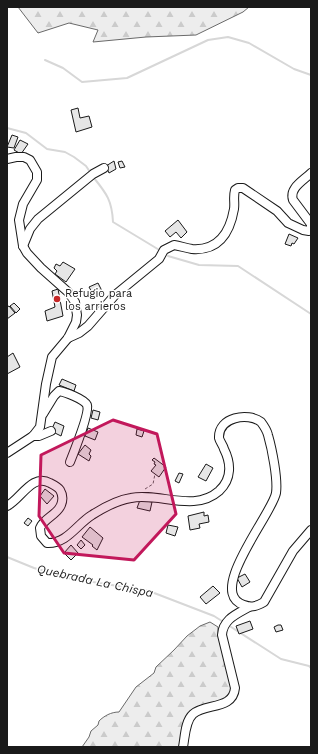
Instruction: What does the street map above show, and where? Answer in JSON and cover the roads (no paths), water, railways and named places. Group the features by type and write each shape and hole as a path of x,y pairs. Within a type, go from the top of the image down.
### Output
{"street":[{"path":"7,159 24,157 30,160 37,172 37,180 23,204 19,220 23,246 26,253 64,287 75,302 78,315 68,338 52,357 46,384 40,427 34,436 7,453"},
{"path":"23,246 30,229 38,219 93,174 104,168"},
{"path":"68,338 80,333 88,326 115,295 158,259 164,250 174,245 193,249 213,246 223,238 231,222 235,207 235,190 238,188 243,188 277,211 288,223 303,230 309,231 311,224 291,196 293,189 311,173"},
{"path":"42,417 54,396 59,391 82,400 88,407 86,417 70,462"},
{"path":"7,506 12,504 27,487 36,482 45,480 59,489 63,496 62,504 40,528 43,539 47,543 52,544 59,542 70,534 91,515 110,505 131,498 191,502 207,498 219,490 227,480 230,468 228,458 219,438 220,433 225,424 235,417 246,416 259,420 268,434 276,484 276,494 272,504 242,556 232,582 232,592 236,600 242,605 249,607 257,606 264,602 293,551 311,530"},
{"path":"34,436 39,436 51,431"},
{"path":"183,747 188,722 192,714 203,709 228,702 235,693 222,635 226,622 249,607"}],"waterway":[{"path":"45,60 63,68 82,82 127,78 208,40 228,37 249,43 294,69 311,75"},
{"path":"7,128 26,133 47,149 65,152 86,166 90,172"},
{"path":"94,178 108,198 113,222 161,251"},
{"path":"168,256 199,265 238,266 311,314"},
{"name":"Quebrada La Chispa","path":"7,557 34,568 68,578 149,591 214,616 225,623"},
{"name":"Quebrada La Chispa","path":"228,625 281,659 309,666 311,668"}],"place":[{"name":"Refugio para los arrieros","path":"57,299"}]}
